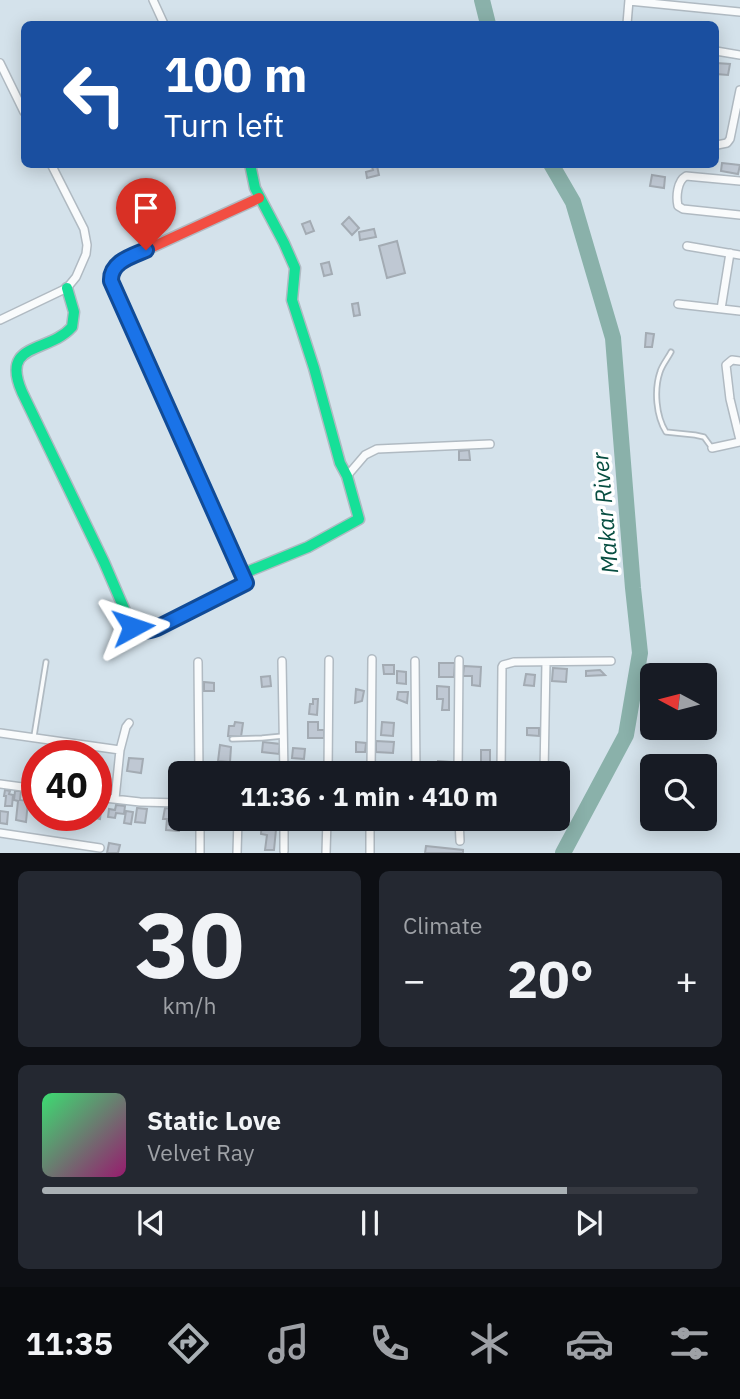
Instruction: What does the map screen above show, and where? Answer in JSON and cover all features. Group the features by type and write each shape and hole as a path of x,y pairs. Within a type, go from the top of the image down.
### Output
{"street":[{"path":"153,0 163,21"},
{"path":"626,21 629,0 740,12"},
{"path":"719,52 740,55"},
{"path":"0,63 21,106"},
{"path":"719,145 727,143 730,139 740,90"},
{"path":"0,320 67,288 76,277 86,254 84,229 53,168"},
{"path":"242,574 308,547 359,519 292,300 295,268 252,183 250,168"},
{"path":"740,181 686,176 680,182 677,200 678,206 683,209 740,215"},
{"path":"67,288 74,319 72,327 66,334 23,354 18,359 16,376 133,627 148,631 246,583 110,277 112,270 124,260 259,198"},
{"path":"687,246 740,254"},
{"path":"721,309 730,253"},
{"path":"678,304 740,311"},
{"path":"712,448 740,441 730,399 726,365 732,360 740,361"},
{"path":"346,476 365,455 377,449 490,444"},
{"path":"371,761 372,659"},
{"path":"328,660 328,761"},
{"path":"458,761 459,660"},
{"path":"282,661 284,761"},
{"path":"415,661 416,761"},
{"path":"501,761 502,667 506,663 611,661"},
{"path":"198,662 199,761"},
{"path":"544,761 546,662"},
{"path":"115,799 120,750 129,723"},
{"path":"0,733 120,750"},
{"path":"0,784 21,787"},
{"path":"112,799 168,803"},
{"path":"200,831 200,853"},
{"path":"237,853 238,831"},
{"path":"284,831 284,851"},
{"path":"326,853 327,831"},
{"path":"370,831 370,853"},
{"path":"460,831 460,841"},
{"path":"0,833 100,848"}],"lane":[{"path":"671,352 660,372 658,384 657,402 662,426 666,432 704,437 712,448"},
{"path":"33,738 46,662"},
{"path":"232,739 285,735"}],"building":[{"path":"719,63 730,64 728,75 719,74"},
{"path":"722,163 740,165 738,174 721,171"},
{"path":"377,168 379,175 367,178 366,172"},
{"path":"652,175 665,177 664,188 650,186"},
{"path":"349,217 359,228 352,235 342,224"},
{"path":"310,221 314,231 306,234 302,224"},
{"path":"374,229 376,237 360,240 359,232"},
{"path":"397,241 405,273 387,278 379,246"},
{"path":"329,262 332,274 324,276 321,264"},
{"path":"358,303 360,315 354,316 352,304"},
{"path":"646,333 654,334 652,347 645,347"},
{"path":"469,450 470,460 459,460 459,451"},
{"path":"439,663 455,663 454,677 439,677"},
{"path":"383,665 394,665 394,674 384,674"},
{"path":"464,666 481,667 480,686 472,685 472,676 463,676"},
{"path":"553,668 567,669 566,682 552,681"},
{"path":"600,670 605,675 586,676 586,671"},
{"path":"397,671 406,672 406,684 397,683"},
{"path":"526,674 535,675 534,686 524,685"},
{"path":"270,676 271,686 262,687 261,677"},
{"path":"204,682 214,683 214,691 204,691"},
{"path":"437,686 449,687 449,710 442,710 443,699 437,699"},
{"path":"356,689 364,691 362,701 355,703"},
{"path":"398,692 408,692 407,703 397,699"},
{"path":"313,699 318,699 317,715 309,714"},
{"path":"235,722 243,723 241,737 228,736 229,726 234,726"},
{"path":"308,722 318,722 318,730 324,730 324,738 308,738"},
{"path":"382,722 394,723 393,736 381,735"},
{"path":"527,728 539,728 539,736 527,735"},
{"path":"376,741 394,742 393,753 376,752"},
{"path":"263,742 280,744 279,754 262,752"},
{"path":"356,742 366,743 365,752 356,752"},
{"path":"220,745 231,747 230,761 218,761"},
{"path":"293,748 305,749 304,759 292,758"},
{"path":"481,750 490,750 490,761 481,761"},
{"path":"129,758 143,759 141,773 127,771"},
{"path":"5,790 13,795 12,806 5,806"},
{"path":"15,791 21,791 21,821 16,820 18,801 14,800"},
{"path":"116,805 125,806 124,814 116,813 115,818 112,818 112,810 115,810"},
{"path":"137,808 147,809 145,823 135,822"},
{"path":"165,808 168,808 168,830 167,819 163,819"},
{"path":"0,811 8,812 7,824 0,823"},
{"path":"126,811 133,812 131,824 124,823"},
{"path":"261,831 276,831 274,850 265,850 267,835 261,834"},
{"path":"109,843 120,845 118,853 107,853"},
{"path":"426,846 463,850 463,853 425,853"}],"waterway":[{"name":"Makar River","path":"482,0 487,21"},
{"name":"Makar River","path":"553,168 573,202 613,338 640,653 626,735 563,853"}],"traffic: fast":[{"path":"242,574 308,547 359,519 292,300 295,268 255,188 251,168"},
{"path":"67,288 74,312 72,327 22,356 17,364 17,376 22,392 129,620 136,629 148,631 246,583 143,353"}],"traffic: jam":[{"path":"143,353 111,281 114,269 124,260 259,198"}],"route":[{"path":"133,627 148,631 157,628 246,583 111,281 110,273 115,266 146,250"}]}
